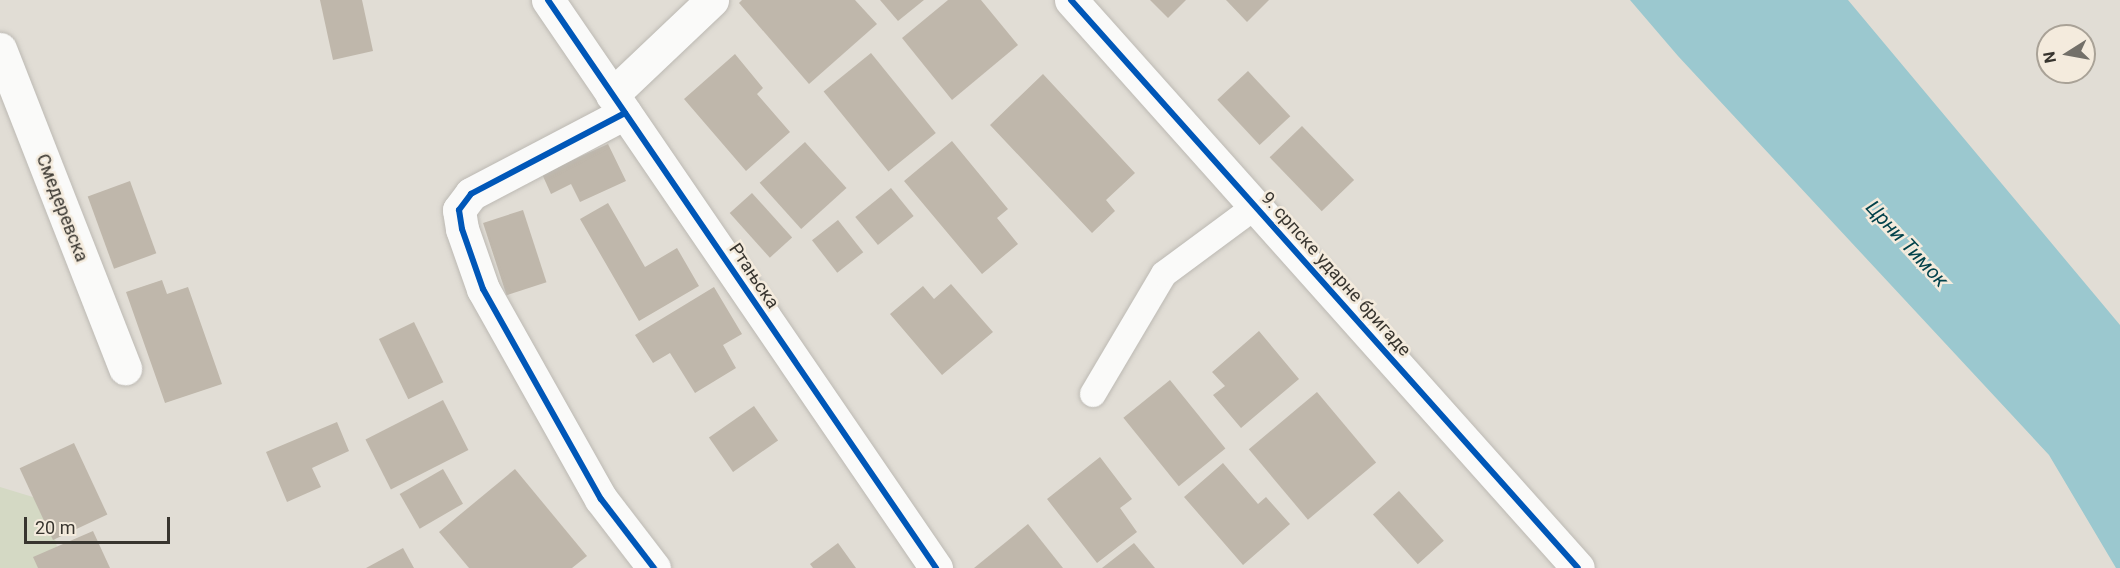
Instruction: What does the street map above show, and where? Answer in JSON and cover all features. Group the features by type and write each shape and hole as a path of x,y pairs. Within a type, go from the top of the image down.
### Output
{"street":[{"name":"Ртањска","path":"548,0 936,568"},
{"path":"654,568 601,499 483,289 462,229 459,210 471,194 618,104 712,0"},
{"name":"9. српске ударне бригаде","path":"1071,0 1578,568"},
{"name":"Смедеревска","path":"0,49 125,368"}],"lane":[{"path":"1093,394 1164,274 1256,206"}],"green space":[{"path":"0,487 46,501 62,568 0,568"}],"water":[{"name":"Црни Тимок","path":"1630,0 1848,0 2120,325 2120,568 2116,568 2049,455 1678,56"}],"building":[{"path":"320,0 362,0 373,51 333,60"},
{"path":"742,0 855,0 877,24 809,84 739,3"},
{"path":"880,0 924,0 898,21"},
{"path":"948,0 981,0 1018,45 952,100 902,38"},
{"path":"1150,0 1186,0 1168,18"},
{"path":"1226,0 1269,0 1247,22"},
{"path":"871,53 936,133 888,171 824,91"},
{"path":"735,54 763,88 757,94 790,132 746,171 684,99"},
{"path":"1248,71 1290,116 1260,145 1217,100"},
{"path":"1043,74 1135,173 1106,200 1115,211 1092,233 990,125"},
{"path":"1302,126 1354,180 1322,211 1270,157"},
{"path":"952,141 1008,209 997,218 1018,244 982,274 904,181"},
{"path":"805,142 846,188 801,229 760,183"},
{"path":"608,144 626,181 580,202 571,184 551,194 542,174"},
{"path":"130,181 156,253 114,269 88,196"},
{"path":"891,188 914,216 878,245 855,217"},
{"path":"752,193 792,238 770,258 730,213"},
{"path":"608,203 645,267 677,248 699,286 639,321 580,219"},
{"path":"523,210 546,282 507,295 483,223"},
{"path":"838,220 863,252 837,273 812,240"},
{"path":"162,280 167,294 188,287 222,384 165,403 126,292"},
{"path":"951,284 993,332 942,375 890,314 923,286 934,299"},
{"path":"714,287 742,334 723,345 736,368 695,393 670,353 653,363 635,335"},
{"path":"414,322 443,382 408,399 379,339"},
{"path":"1259,331 1299,379 1241,428 1213,395 1225,386 1212,372"},
{"path":"1170,380 1225,448 1179,486 1123,418"},
{"path":"1317,392 1376,462 1308,520 1249,449"},
{"path":"443,400 468,450 391,489 365,439"},
{"path":"754,406 778,440 733,472 709,438"},
{"path":"337,422 349,451 312,468 321,487 287,502 266,452"},
{"path":"74,443 107,515 53,540 20,468"},
{"path":"1100,457 1132,499 1120,508 1137,532 1097,563 1047,499"},
{"path":"1223,463 1258,504 1266,497 1290,524 1243,565 1184,497"},
{"path":"443,469 463,504 420,529 400,494"},
{"path":"515,469 587,556 572,568 469,568 439,532"},
{"path":"1399,491 1444,541 1418,564 1373,514"},
{"path":"1028,524 1063,568 974,568"},
{"path":"93,531 110,568 38,568 33,557"},
{"path":"838,543 856,568 813,568 810,564"},
{"path":"1134,543 1155,568 1102,568"},
{"path":"403,548 414,568 366,568"}],"cycle path":[{"path":"548,0 936,568"},
{"path":"1071,0 1578,568"},
{"path":"625,113 471,194 459,210 462,229 483,289 601,499 654,568"}]}
